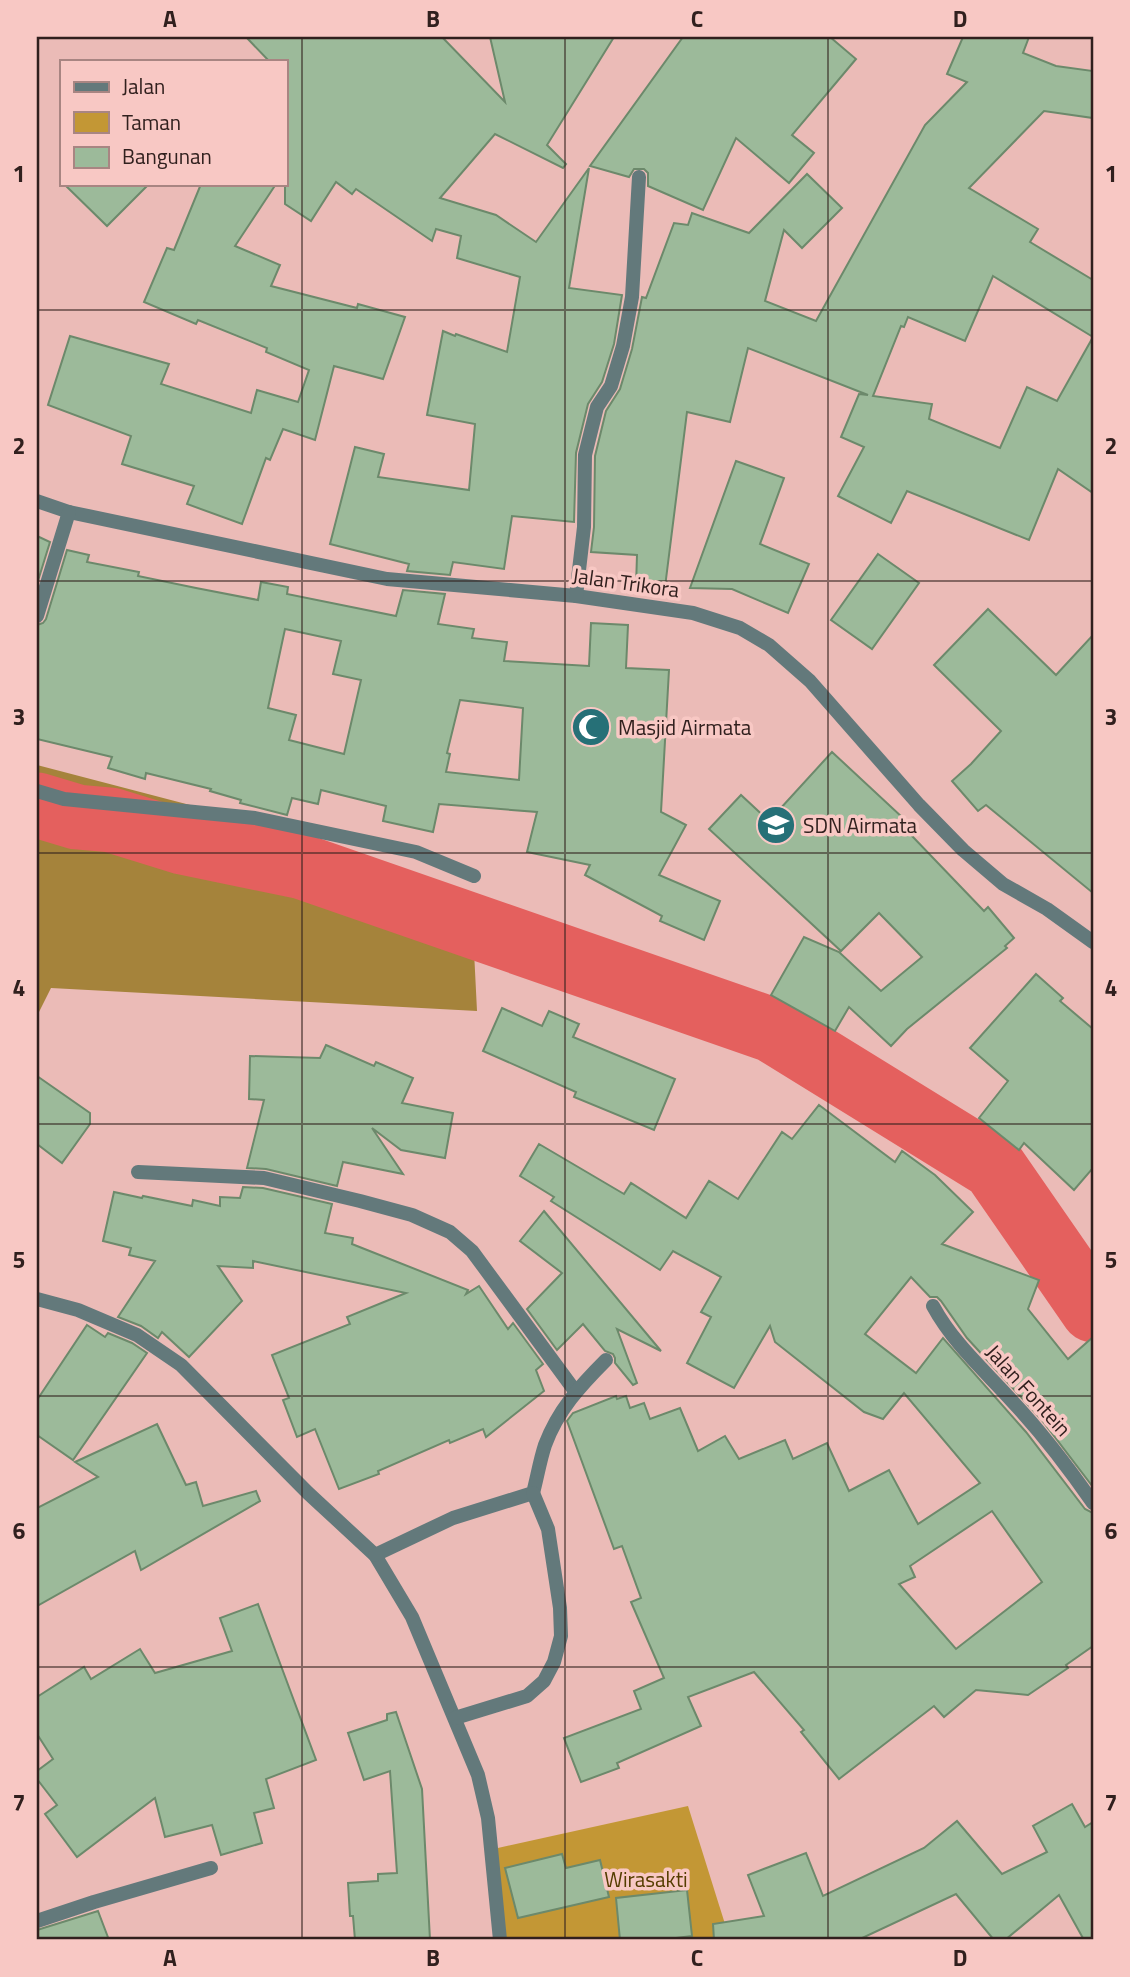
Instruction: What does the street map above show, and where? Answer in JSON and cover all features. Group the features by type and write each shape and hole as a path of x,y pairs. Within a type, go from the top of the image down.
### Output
{"street":[{"path":"576,596 584,527 585,455 597,407 611,386 623,346 632,297 639,177"},
{"name":"Jalan Trikora","path":"37,501 69,512 387,579 576,596 693,613 740,628 769,645 810,681 919,805 963,850 1003,884 1047,909 1093,942"},
{"path":"37,616 69,512"},
{"path":"37,791 64,799 255,818 416,852 474,876"},
{"path":"138,1172 264,1178 412,1215 450,1232 472,1251 575,1391"},
{"path":"37,1300 78,1310 137,1335 181,1365 307,1493 375,1555 412,1617 478,1775 488,1818 500,1940"},
{"name":"Jalan Fontein","path":"933,1306 949,1332 1068,1466 1093,1503"},
{"path":"455,1718 527,1696 544,1681 554,1662 561,1636 560,1608 548,1529 533,1493 545,1445 563,1410 575,1391 606,1360"},
{"path":"375,1555 453,1518 533,1493"},
{"path":"37,1921 211,1868"}],"green space":[{"name":"Wirasakti","path":"688,1806 730,1940 496,1940 489,1850"}],"shaded area":[{"path":"37,765 293,832 474,951 477,1011 51,988 37,1016"}],"building":[{"path":"246,37 442,37 505,102 490,37 614,37 547,145 566,164 563,168 495,134 440,198 496,215 536,242 589,168 569,288 622,295 614,344 602,382 588,404 576,453 574,522 512,516 504,569 453,562 450,575 407,571 409,564 330,544 355,447 384,454 378,477 469,490 475,424 427,415 443,331 507,352 520,277 457,258 461,236 436,229 432,241 356,189 352,194 336,182 311,221 285,204 287,60 268,60"},
{"path":"683,37 830,37 856,59 792,135 814,153 789,183 736,138 703,210 648,186 648,173 644,169 634,169 629,177 590,166"},
{"path":"963,37 1029,37 1023,53 1056,66 1093,71 1093,118 1044,111 969,188 1038,229 1030,242 1093,280 1093,337 1093,493 1058,469 1029,540 907,491 891,523 838,496 864,447 841,437 859,394 868,395 748,348 730,422 687,412 665,587 636,587 637,555 591,552 595,456 606,411 620,389 632,349 642,297 646,298 674,223 688,225 692,213 749,233 807,174 842,208 802,248 784,230 765,301 816,321 925,125 967,82 947,74","holes":["993,276 1093,337 1057,401 1027,387 1000,448 929,419 932,404 873,396 901,326 904,327 908,317 965,341"]},
{"path":"66,186 147,186 107,226"},
{"path":"200,186 275,186 235,246 280,265 271,286 405,317 383,379 334,366 315,440 283,429 270,460 266,458 242,524 187,504 194,486 122,464 131,436 48,405 70,336 169,364 161,384 251,413 257,390 298,402 309,370 266,352 267,348 198,320 196,324 144,302 167,248 174,250"},
{"path":"736,461 784,478 760,544 809,564 788,613 732,589 690,588"},
{"path":"37,536 50,542 37,584"},
{"path":"67,550 89,555 87,562 139,572 138,576 258,600 261,582 288,587 287,594 396,616 403,590 445,594 438,624 474,629 472,638 507,642 504,661 589,666 591,623 628,625 626,668 669,670 661,812 686,825 659,875 720,901 704,940 660,921 662,916 585,875 590,865 527,852 537,812 439,804 433,832 383,821 386,806 321,790 318,804 292,798 287,815 240,803 241,800 210,791 211,789 146,773 145,779 108,768 112,757 37,739 37,625 46,619","holes":["285,629 341,641 333,674 361,680 344,754 289,740 296,715 268,708","460,700 523,708 519,780 446,772 450,754 447,753"]},
{"path":"878,554 919,583 872,649 831,620"},
{"path":"988,609 1056,675 1093,635 1093,893 986,805 978,811 952,781 1001,731 934,665"},
{"path":"832,752 917,831 912,836 984,911 988,907 1014,938 1005,946 1007,948 907,1029 891,1046 849,1007 835,1031 771,995 804,937 839,952 881,991 922,957 879,913 841,951 709,829 741,795 769,821"},
{"path":"1036,974 1063,998 1060,1001 1093,1029 1093,1168 1074,1190 1024,1143 1019,1150 979,1118 1008,1081 970,1048"},
{"path":"502,1008 542,1026 549,1011 579,1024 573,1037 675,1079 654,1130 574,1097 576,1092 483,1051"},
{"path":"326,1045 374,1066 376,1062 413,1078 402,1103 453,1113 445,1158 401,1150 372,1128 403,1174 343,1162 337,1186 266,1169 247,1168 264,1100 249,1099 250,1056 320,1058"},
{"path":"37,1076 90,1113 90,1124 62,1163 37,1144"},
{"path":"819,1105 895,1162 902,1151 935,1175 973,1212 942,1244 1039,1280 1028,1309 1068,1359 1093,1337 1093,1487 1041,1419 967,1338 941,1301 937,1297 930,1297 911,1277 865,1334 916,1373 943,1338 1026,1432 1085,1509 1093,1513 1093,1646 1066,1665 1068,1668 1028,1695 976,1690 944,1717 934,1706 839,1779 801,1732 804,1730 754,1672 688,1697 701,1726 617,1763 619,1768 581,1782 564,1738 641,1709 634,1691 664,1678 631,1602 641,1598 622,1546 614,1549 567,1421 573,1413 616,1396 617,1399 626,1396 630,1408 644,1403 650,1419 680,1408 698,1451 725,1436 739,1459 785,1440 793,1459 827,1443 849,1491 889,1470 918,1524 980,1483 904,1393 883,1419 864,1412 775,1342 770,1326 734,1388 687,1363 711,1317 701,1312 721,1277 673,1251 660,1270 551,1201 554,1197 520,1176 539,1144 624,1194 631,1183 686,1218 709,1181 738,1199 782,1132 792,1139","holes":["992,1511 1042,1582 956,1649 899,1584 915,1577 910,1566"]},
{"path":"243,1187 263,1188 332,1204 325,1233 353,1238 352,1244 468,1290 466,1294 479,1286 508,1329 513,1323 543,1364 536,1370 544,1391 486,1437 483,1429 450,1443 449,1440 378,1471 379,1474 339,1489 315,1429 297,1437 283,1400 289,1398 272,1355 350,1324 347,1317 406,1293 253,1261 253,1268 218,1266 242,1301 189,1357 162,1332 158,1338 141,1326 118,1317 155,1261 129,1255 131,1248 103,1241 114,1192 192,1206 193,1200 220,1206 220,1197 240,1198"},
{"path":"544,1211 661,1351 617,1329 637,1383 633,1385 615,1363 613,1354 605,1351 583,1324 557,1350 527,1309 562,1273 520,1241"},
{"path":"87,1325 105,1337 108,1333 147,1353 73,1460 37,1435 37,1400"},
{"path":"157,1424 186,1485 196,1482 203,1506 256,1491 260,1501 141,1570 135,1551 37,1606 37,1508 98,1477 75,1462"},
{"path":"258,1604 316,1760 266,1779 274,1808 254,1813 262,1843 221,1855 212,1825 165,1837 155,1798 77,1857 45,1814 57,1805 37,1779 37,1771 53,1759 37,1734 37,1697 84,1667 91,1679 140,1649 155,1673 232,1651 220,1618"},
{"path":"396,1712 422,1789 430,1940 355,1940 348,1883 378,1881 378,1874 397,1873 390,1771 364,1780 348,1733 387,1720 387,1714"},
{"path":"1072,1804 1085,1827 1093,1822 1093,1940 1084,1940 1059,1895 1005,1940 994,1940 956,1894 858,1940 714,1940 713,1924 764,1916 748,1875 806,1853 823,1896 924,1848 957,1821 1002,1874 1047,1852 1033,1826"},
{"path":"562,1854 566,1868 600,1860 609,1897 518,1918 505,1868"},
{"path":"687,1890 692,1936 660,1940 620,1940 616,1898"},
{"path":"98,1911 109,1940 37,1940 37,1930"}],"waterway":[{"path":"37,805 77,817 111,820 182,842 303,867 772,1030 994,1167 1093,1310"}],"place":[{"name":"Masjid Airmata","path":"591,727"},
{"name":"SDN Airmata","path":"776,825"}]}
